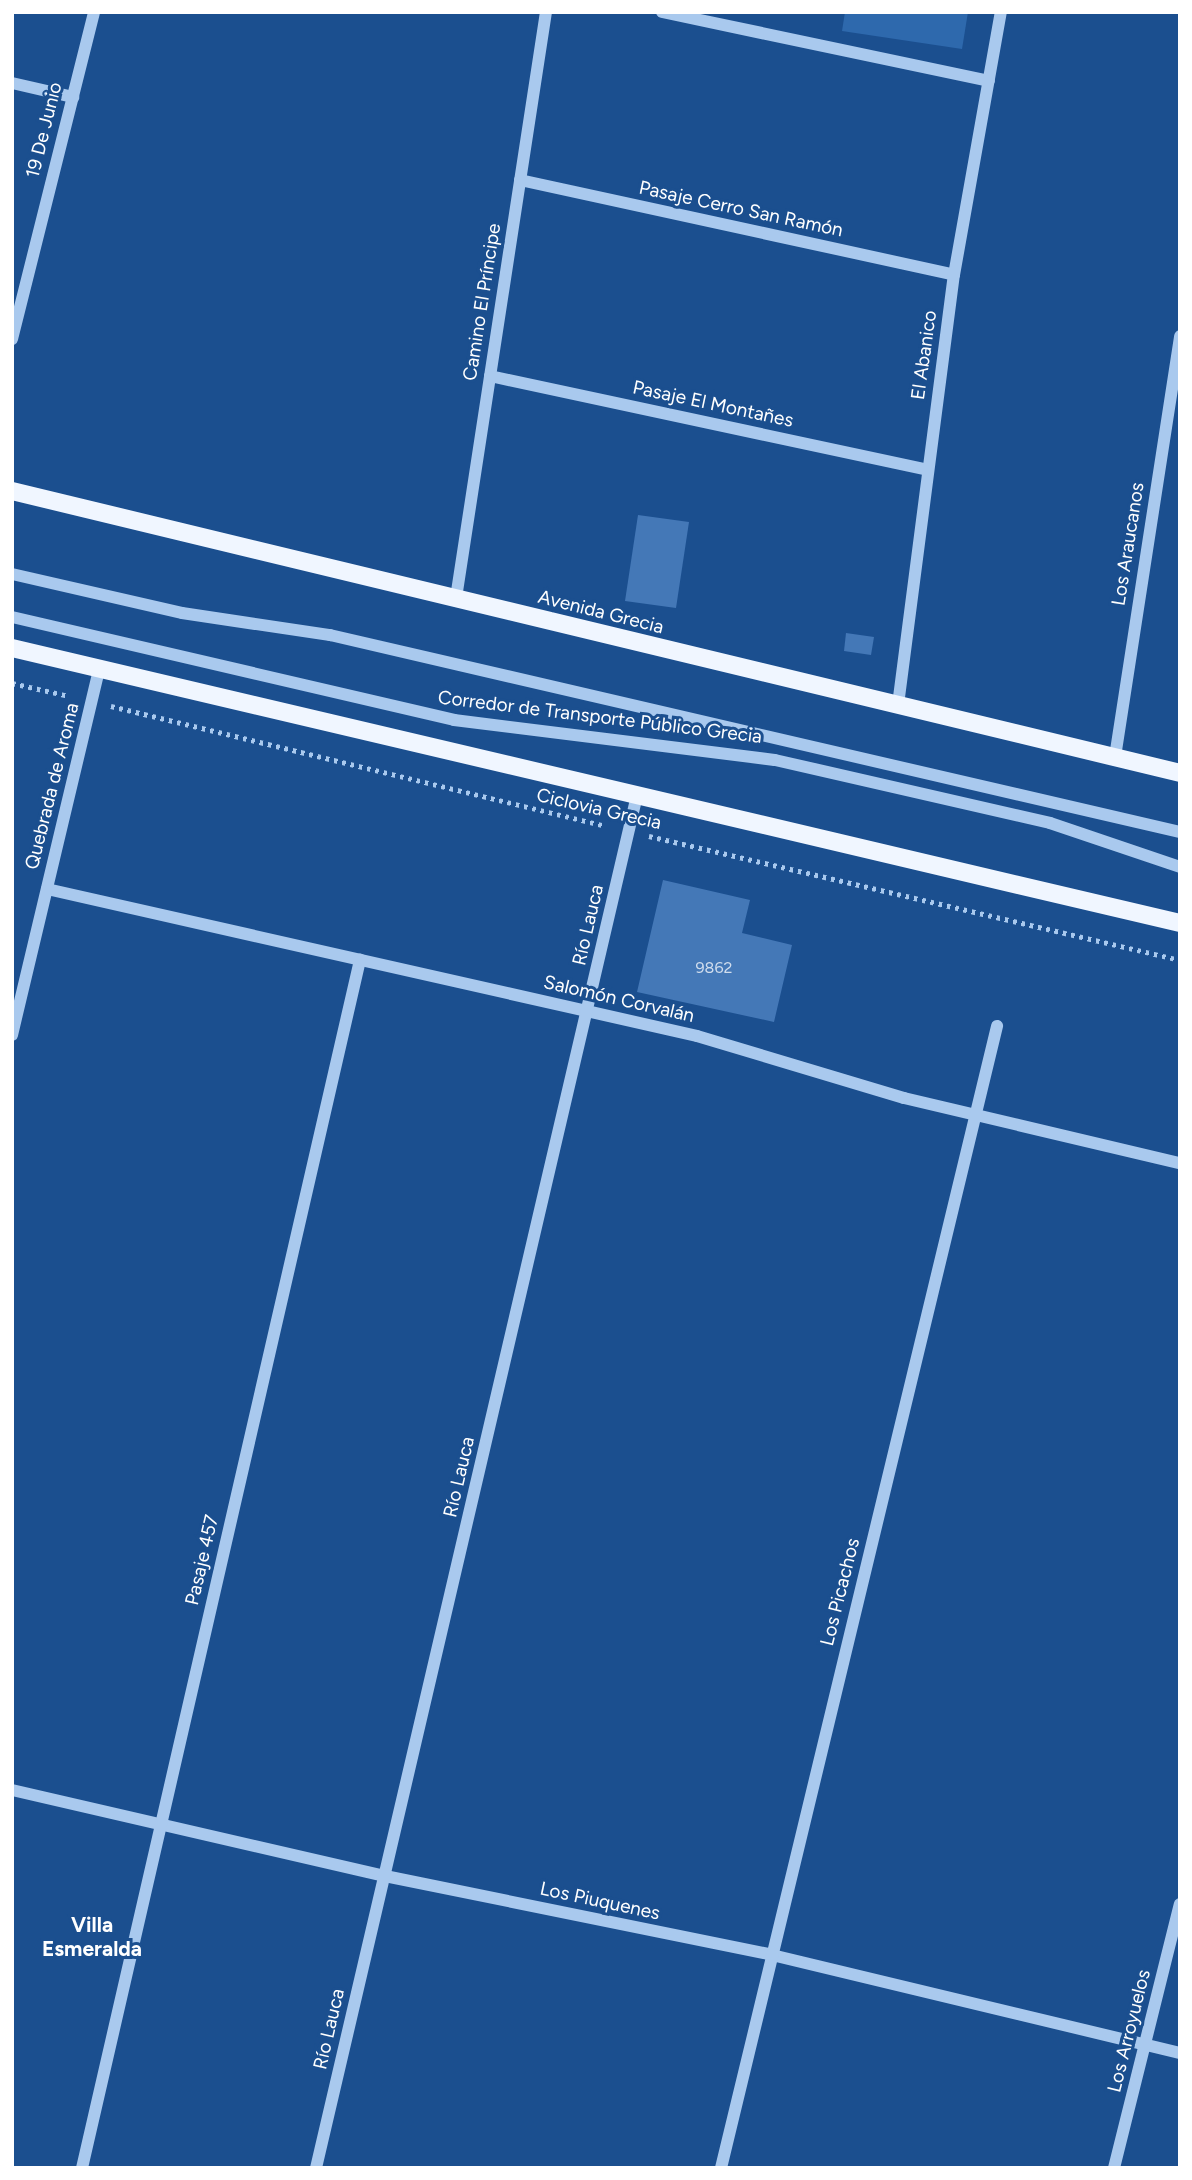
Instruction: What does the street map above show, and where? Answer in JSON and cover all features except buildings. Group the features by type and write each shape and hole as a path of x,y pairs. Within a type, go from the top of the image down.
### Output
{"main road":[{"name":"Avenida Grecia","path":"12,491 1180,773"},
{"path":"12,648 1180,923"}],"street":[{"name":"19 De Junio","path":"12,339 17,296 94,12"},
{"name":"Camino El Príncipe","path":"456,598 546,12"},
{"path":"662,12 989,81"},
{"name":"El Abanico","path":"898,705 954,275 1001,12"},
{"path":"12,83 73,97"},
{"name":"Pasaje Cerro San Ramón","path":"520,180 954,275"},
{"name":"Los Araucanos","path":"1115,757 1180,336"},
{"name":"Pasaje El Montañes","path":"490,376 928,470"},
{"name":"Corredor de Transporte Público Grecia","path":"12,575 182,614 330,635 1180,832"},
{"name":"Corredor de Transporte Público Grecia","path":"12,617 454,720 775,760 1050,823 1180,867"},
{"name":"Quebrada de Aroma","path":"12,1035 99,669"},
{"name":"Río Lauca","path":"316,2168 637,795"},
{"name":"Salomón Corvalán","path":"47,889 696,1036 904,1098 1180,1163"},
{"name":"Pasaje 457","path":"82,2168 360,961"},
{"name":"Los Picachos","path":"721,2168 997,1026"},
{"name":"Los Piuquenes","path":"12,1790 385,1876 772,1955 1180,2053"},
{"name":"Los Arroyuelos","path":"1114,2168 1180,1904"}],"path":[{"name":"Ciclovia Grecia","path":"12,683 1180,960"}],"shaded area":[{"path":"845,12 968,12 962,49 842,31"}],"district":[{"name":"Villa Esmeralda","path":"92,1937"}]}
